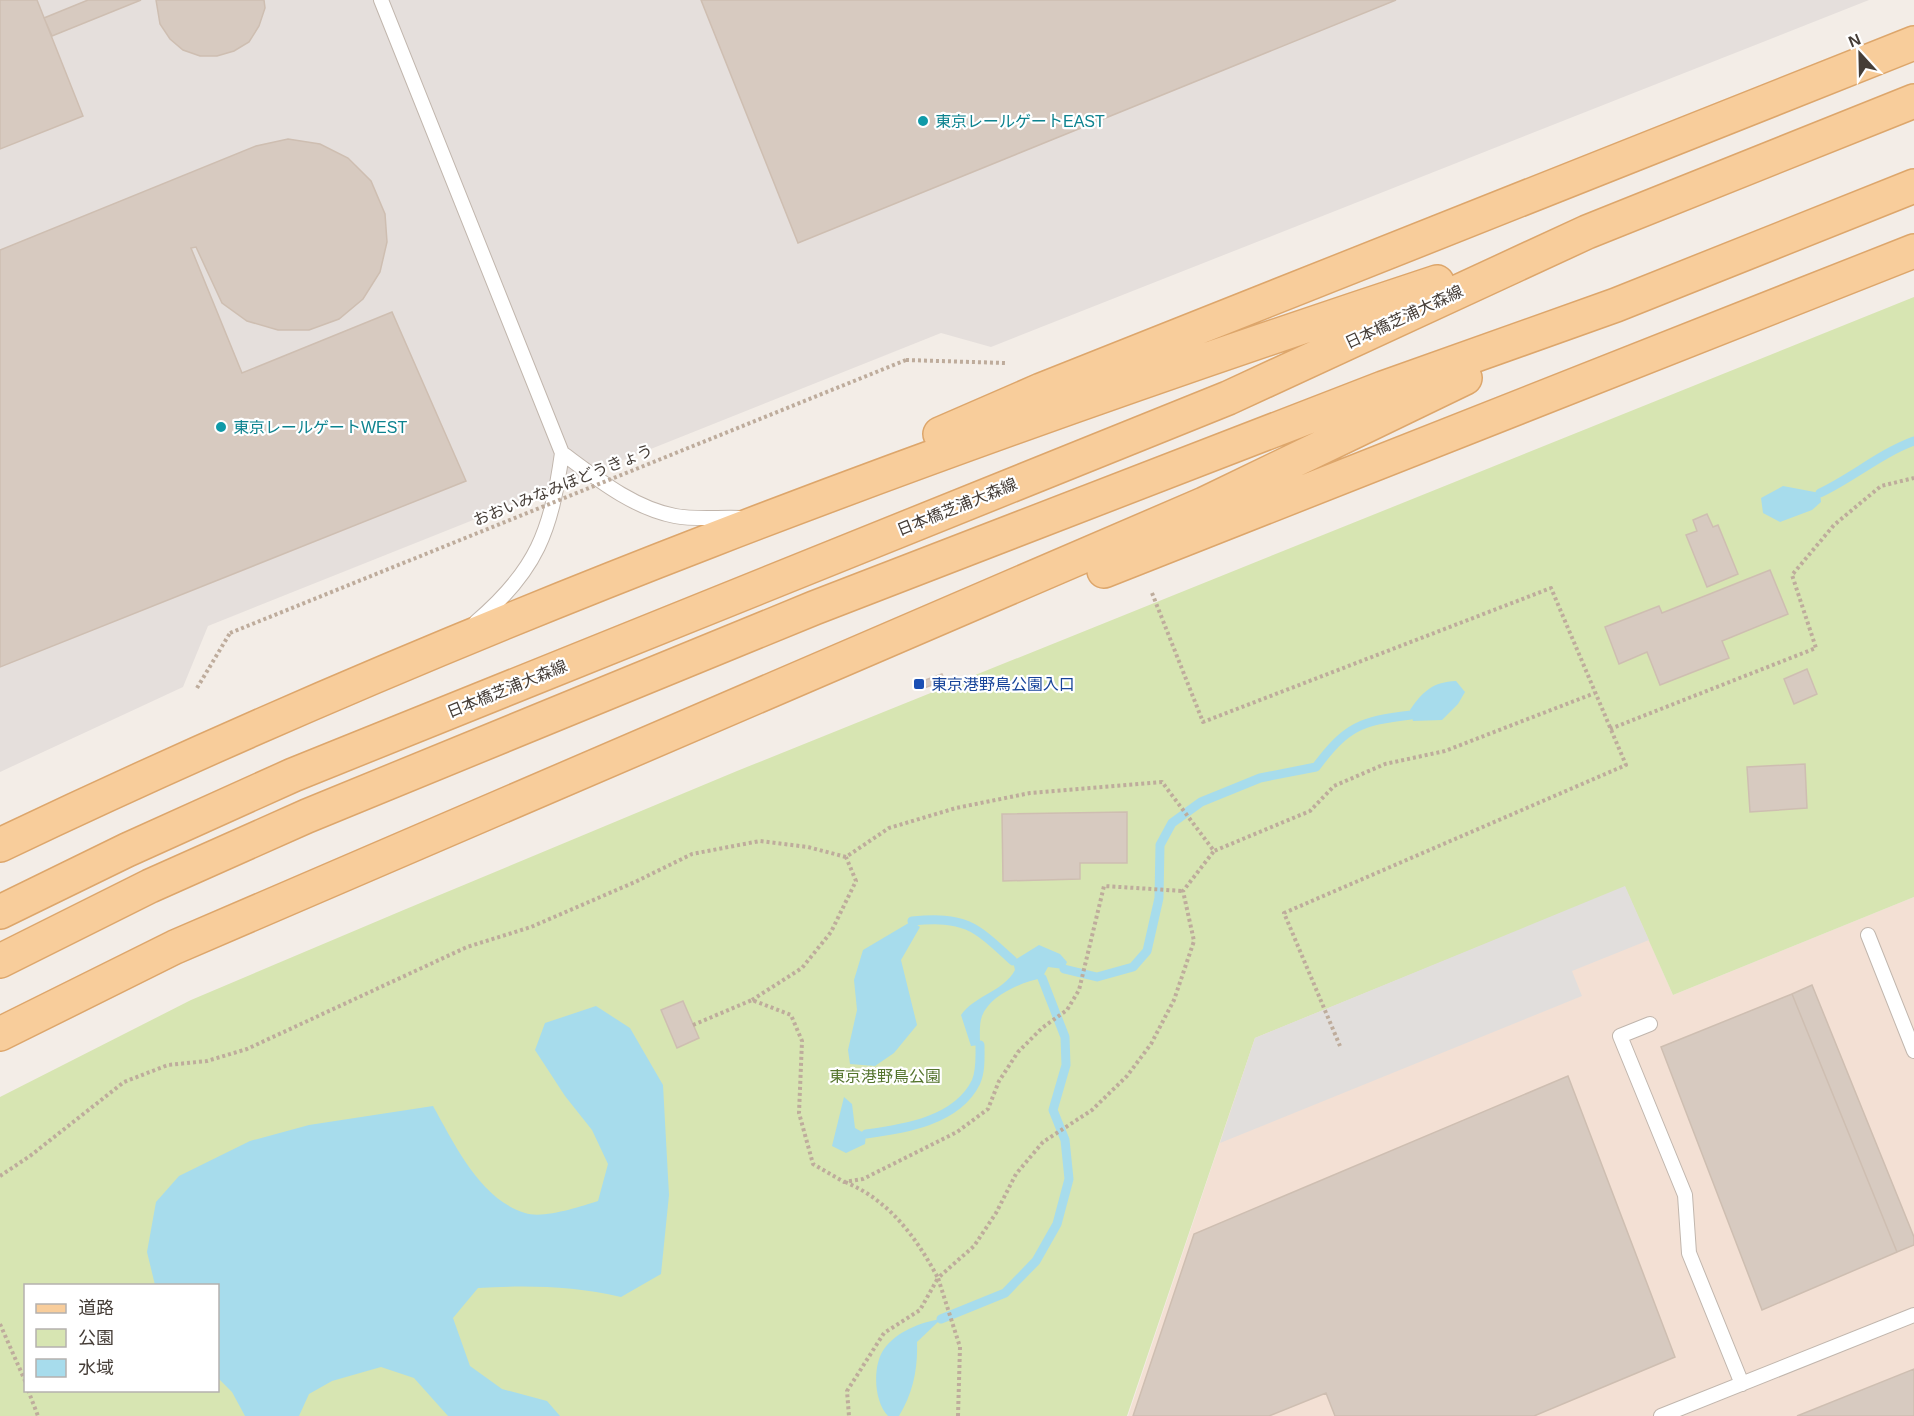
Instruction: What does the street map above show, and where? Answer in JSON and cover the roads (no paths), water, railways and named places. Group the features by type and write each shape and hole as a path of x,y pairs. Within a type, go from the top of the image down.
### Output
{"main road":[{"path":"762,519 987,412 1914,43"},
{"name":"日本橋芝浦大森線","path":"0,912 127,850 293,775 1228,398 1587,232 1908,103"},
{"path":"0,961 150,886 307,816 792,617 1383,388 1616,305 1914,186"},
{"path":"0,844 140,778 447,647 762,519 1338,315 1587,232"},
{"path":"847,659 1043,595 1914,251"},
{"path":"0,1034 175,947 1204,504 1616,305"}],"lane":[{"path":"381,0 562,453 555,503 540,548 520,579 484,615 447,647"},
{"path":"562,453 606,486 643,505 675,516 762,519"},
{"path":"1868,935 1914,1052"},
{"path":"1650,1023 1620,1036 1684,1195 1689,1253 1742,1384"},
{"path":"1661,1416 1914,1315"}],"water":[{"path":"1783,486 1820,493 1821,502 1812,510 1780,522 1763,513 1761,498"},
{"path":"1456,681 1465,692 1458,704 1442,720 1413,721 1410,710 1424,693 1441,683"},
{"path":"912,921 920,927 901,960 917,1025 894,1053 875,1066 850,1064 848,1050 857,1010 854,980 863,950"},
{"path":"1039,945 1060,954 1067,962 1064,969 1048,967 1042,978 1016,986 999,996 982,1016 980,1045 971,1046 961,1015 967,1008 1010,977 1015,970 1013,961"},
{"path":"596,1006 630,1028 663,1085 669,1195 661,1274 621,1297 550,1287 478,1288 453,1318 470,1366 502,1389 547,1401 560,1416 448,1416 414,1378 381,1367 332,1381 309,1394 299,1416 245,1416 232,1392 219,1379 219,1284 155,1284 147,1252 156,1202 179,1176 250,1141 309,1125 433,1106 470,1169 495,1196 509,1206 525,1213 541,1214 561,1212 598,1201 608,1164 592,1130 565,1096 535,1050 545,1023"},
{"path":"844,1097 852,1104 855,1128 866,1134 865,1144 846,1153 832,1146"},
{"path":"941,1319 917,1342 917,1362 908,1399 899,1416 888,1416 883,1410 877,1393 876,1374 880,1356 895,1338 910,1329"}],"waterway":[{"path":"1820,493 1890,452 1914,441"},
{"path":"1064,969 1097,977 1133,967 1147,951 1159,898 1160,845 1172,823 1201,802 1260,778 1316,767 1346,734 1367,723 1411,715"},
{"path":"912,921 958,922 989,939 1013,961"},
{"path":"941,1319 1005,1293 1036,1261 1057,1224 1069,1179 1065,1140 1053,1110 1066,1065 1065,1037 1042,978"},
{"path":"866,1134 912,1126 928,1121 956,1106 967,1095 978,1078 980,1045"}],"place":[{"name":"東京レールゲートEAST","path":"923,121"},
{"name":"東京レールゲートWEST","path":"221,427"},
{"name":"東京港野鳥公園入口","path":"919,684"}],"park label":[{"name":"東京港野鳥公園","path":"885,1076"}]}
